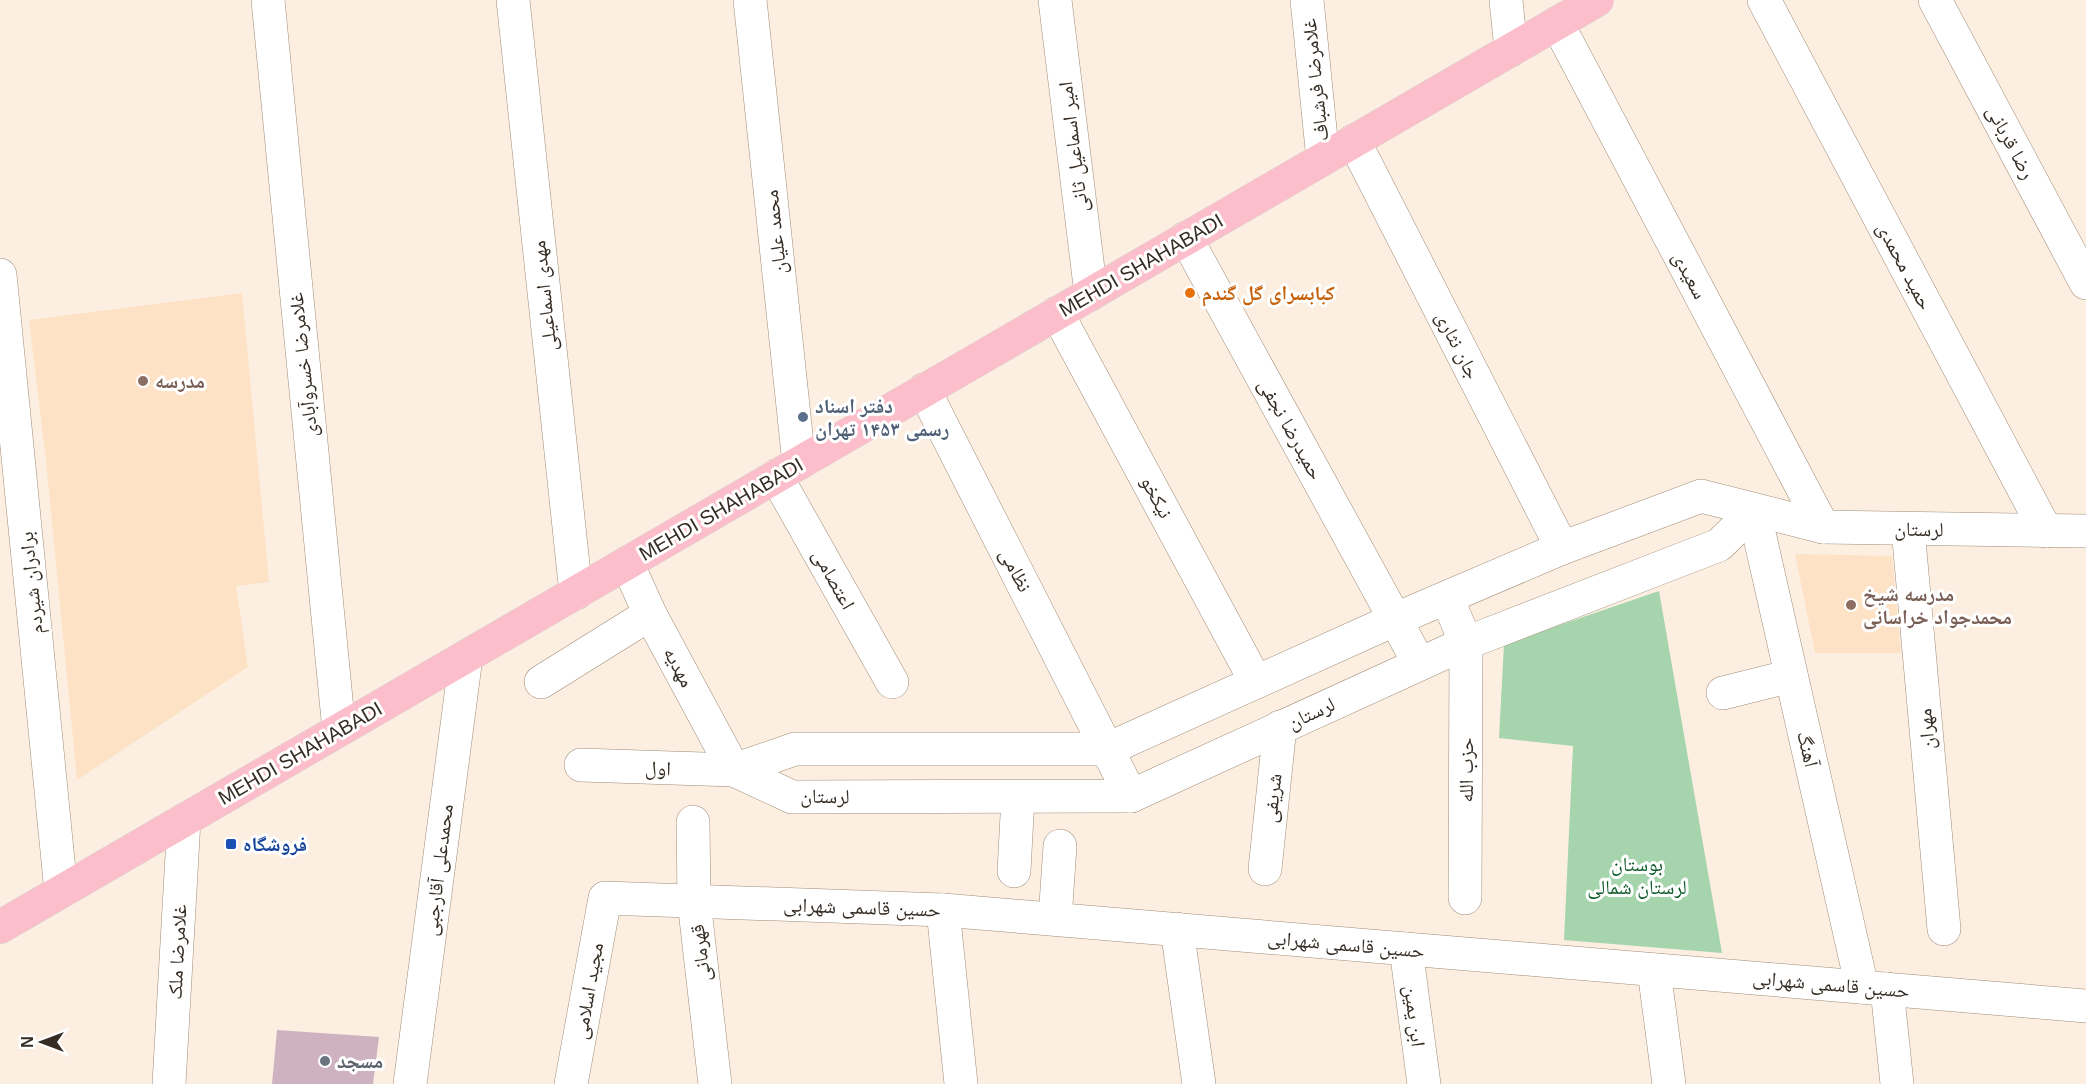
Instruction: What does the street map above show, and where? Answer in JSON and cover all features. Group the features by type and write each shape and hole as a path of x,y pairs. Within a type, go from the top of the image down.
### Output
{"main road":[{"name":"MEHDI SHAHABADI","path":"0,927 1597,0"}],"street":[{"name":"غلامرضا خسروآبادی","path":"268,0 339,730"},
{"name":"مهدی اسماعیلی","path":"513,0 576,592"},
{"name":"محمد علیان","path":"750,0 787,470"},
{"name":"امیر اسماعیل ثانی","path":"1055,0 1091,294"},
{"name":"غلامرضا فرشباف","path":"1306,0 1323,159"},
{"path":"1506,0 1511,50"},
{"name":"حمید محمدی","path":"1764,0 2046,531"},
{"name":"رضا قربانی","path":"1935,0 2086,283"},
{"name":"سعیدی","path":"1557,23 1823,527"},
{"name":"جان نثاری","path":"1354,141 1562,548"},
{"name":"حمیدرضا نجفی","path":"1186,238 1419,663"},
{"name":"برادران شیردم","path":"0,274 7,424 62,891"},
{"name":"نیکخو","path":"1057,313 1256,682"},
{"name":"نظامی","path":"924,390 1131,796"},
{"name":"اعتصامی","path":"787,470 892,682"},
{"name":"لرستان","path":"734,770 795,749 1108,749 1562,548 1701,496 1823,527 2086,531"},
{"name":"لرستان","path":"734,770 792,796 1131,796 1419,663 1719,545 1754,511"},
{"name":"آهنگ","path":"1754,511 1791,676 1875,988 1897,1084"},
{"name":"مهران","path":"1908,529 1944,928"},
{"name":"مهدیه","path":"627,563 650,614 734,770"},
{"path":"1447,598 1466,643"},
{"path":"541,682 650,614"},
{"name":"حزب الله","path":"1465,898 1466,643"},
{"name":"محمدعلی آقارجبی","path":"410,1084 466,657"},
{"path":"1723,693 1791,676"},
{"name":"شریفی","path":"1264,869 1280,727"},
{"name":"اول","path":"581,765 734,770"},
{"path":"1014,871 1018,796"},
{"name":"غلامرضا ملک","path":"169,1084 184,820"},
{"name":"قهرمانی","path":"693,822 694,901 715,1084"},
{"path":"1055,919 1060,846"},
{"name":"حسین قاسمی شهرابی","path":"605,898 943,910 2086,1006"},
{"name":"مجید اسلامی","path":"572,1084 605,898"},
{"path":"943,910 961,1084"},
{"path":"1177,929 1199,1084"},
{"name":"ابن یمین","path":"1406,949 1424,1084"},
{"path":"1654,970 1669,1084"}],"shaded area":[{"path":"242,293 269,582 236,586 248,667 77,780 46,461 29,320"},
{"name":"مدرسه شیخ محمدجواد خراسانی","path":"1795,554 1892,556 1901,653 1815,653"}],"green space":[{"name":"بوستان لرستان شمالی","path":"1659,591 1722,953 1564,940 1573,746 1499,738 1504,644"}],"building":[{"name":"مسجد","path":"277,1030 379,1037 373,1084 272,1084"}],"place":[{"name":"کبابسرای گل گندم","path":"1190,293"},
{"name":"مدرسه","path":"143,381"},
{"name":"دفتر اسناد رسمی ۱۴۵۳ تهران","path":"803,417"},
{"name":"مدرسه شیخ محمدجواد خراسانی","path":"1851,605"},
{"name":"فروشگاه","path":"231,844"},
{"name":"مسجد","path":"325,1061"}]}
